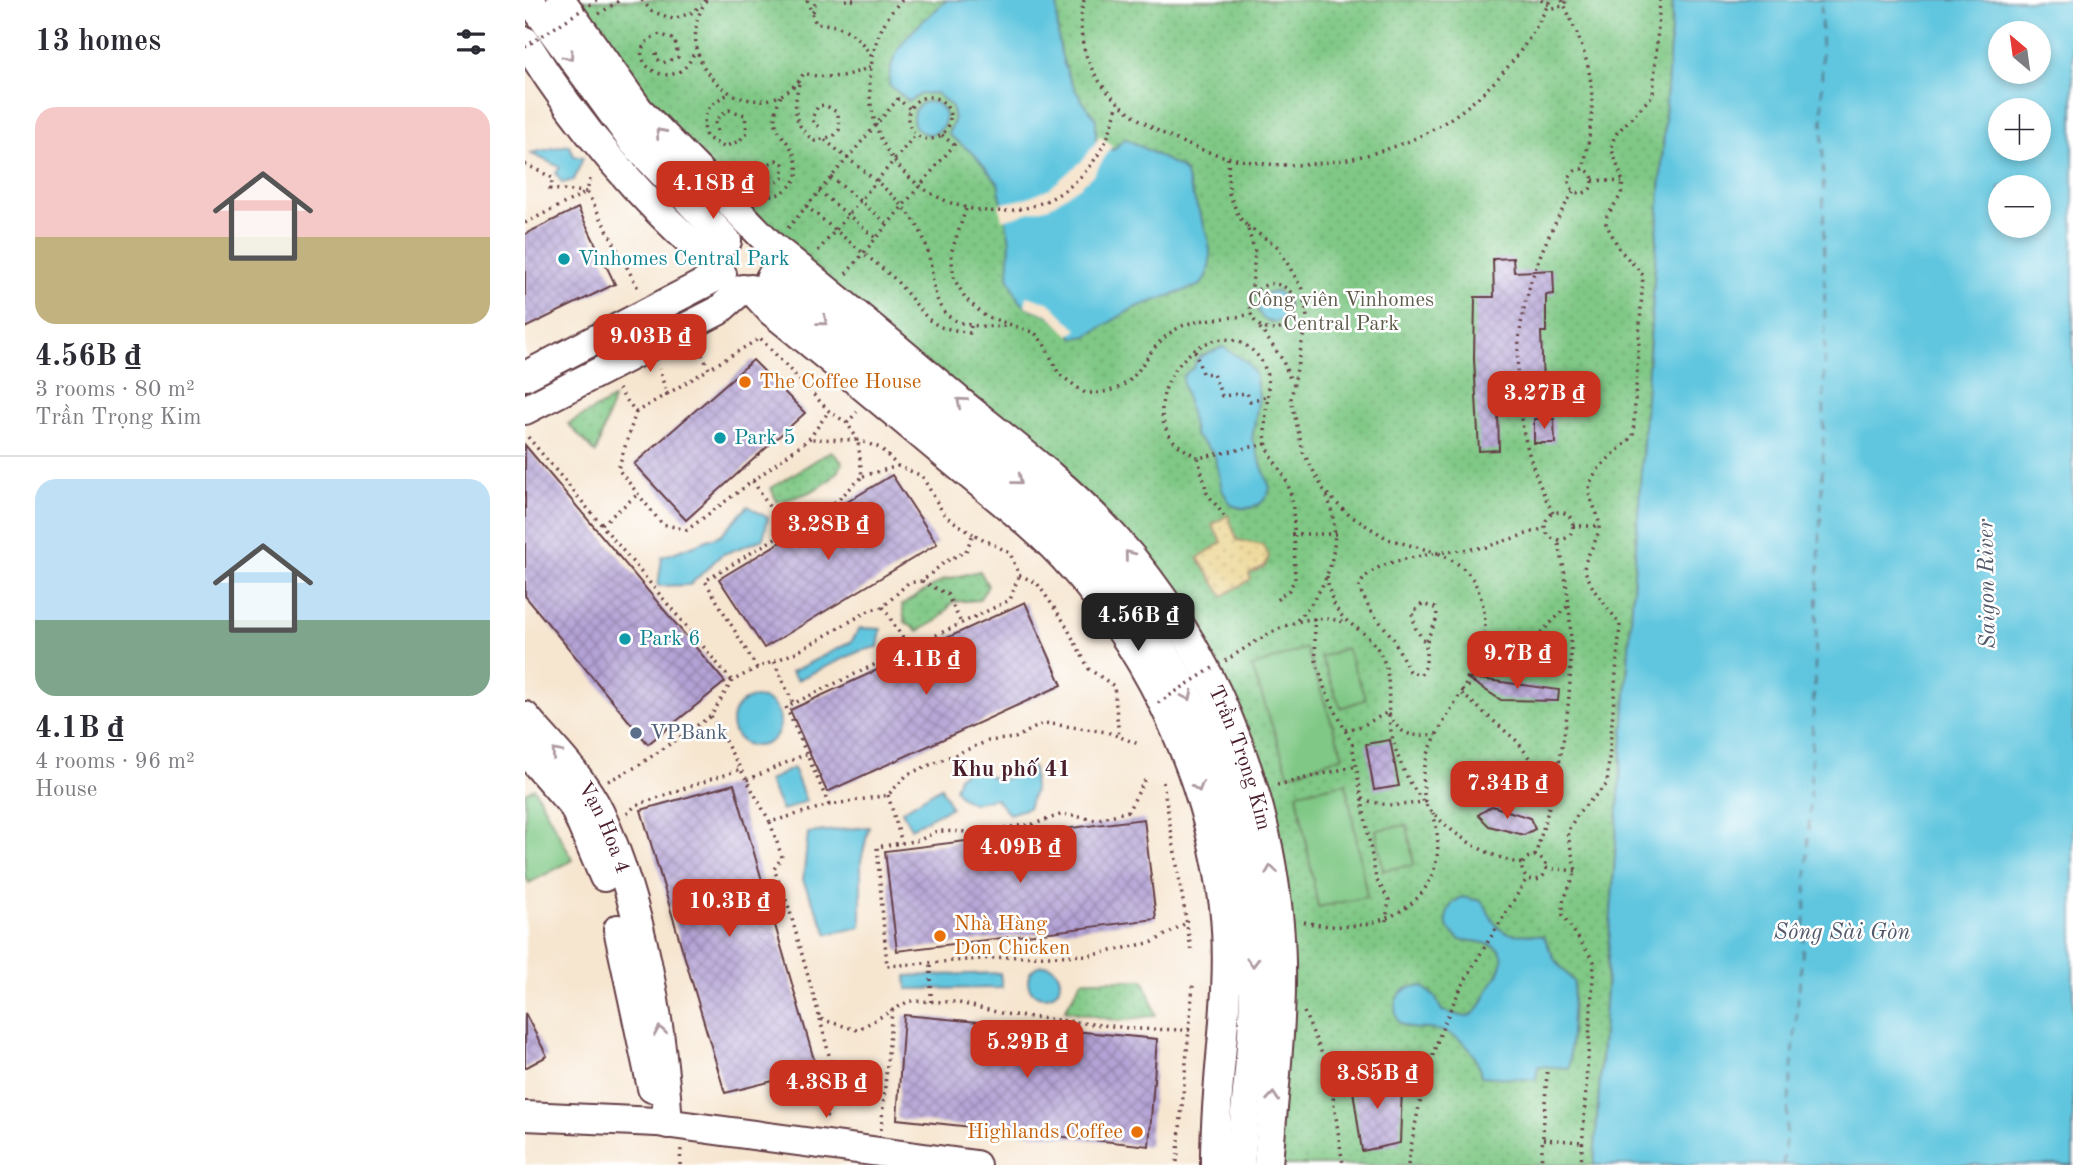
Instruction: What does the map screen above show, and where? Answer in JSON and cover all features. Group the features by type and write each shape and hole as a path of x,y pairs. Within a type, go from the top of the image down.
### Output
{"street":[{"name":"Trần Trọng Kim","path":"530,0 634,143 771,311 1030,523 1074,570 1122,631 1167,709 1196,781 1209,825 1223,906 1227,961 1215,1165"},
{"name":"Trần Trọng Kim","path":"561,0 639,110 773,236 1068,491 1114,537 1150,580 1198,657 1225,712 1251,779 1267,843 1279,923 1280,982 1268,1165"},
{"name":"Trần Trọng Kim","path":"525,41 581,119 638,189 670,223 1032,492 1076,533 1145,617 1172,661 1221,773 1235,825 1251,918 1252,1010 1240,1165"},
{"path":"525,376 739,273 776,262 773,236 742,233 739,273 718,311 526,423"},
{"name":"Vạn Hoa 4","path":"525,716 600,813 629,893 661,1032 662,1123"},
{"name":"Vạn Hoa 4","path":"525,751 574,807 612,897 662,1123"},
{"path":"525,1116 662,1123 977,1165"}],"path":[{"path":"525,47 597,0"},
{"path":"598,14 620,0"},
{"path":"642,0 651,11 673,19 694,12 706,0"},
{"path":"656,53 657,59 663,63 678,57 675,40 660,34 649,37 643,48 642,58 647,68 657,74 669,74 681,72 688,65 695,50 695,26 706,0"},
{"path":"807,0 816,24 842,27 855,35 872,57"},
{"path":"813,12 816,0"},
{"path":"845,0 857,0"},
{"path":"902,0 884,23 872,57 870,102 875,126 893,161 918,187 939,200 966,209 986,211 1035,204 1068,187 1093,162 1109,131 1119,103"},
{"path":"1083,0 1080,30 1087,61 1093,75 1119,103 1167,135 1228,158 1265,164 1332,162 1397,145 1430,130 1464,108 1497,80 1521,52 1550,0"},
{"path":"1541,0 1547,7 1557,8 1568,0"},
{"path":"1581,1165 1594,962 1563,915 1563,902 1576,871 1567,832 1579,812 1607,784 1620,624 1594,590 1584,569 1599,526 1598,515 1589,494 1590,483 1596,472 1633,436 1643,275 1620,250 1606,225 1607,216 1622,195 1623,182 1611,146 1615,135 1653,95 1660,0"},
{"path":"1563,2 1590,69 1594,97 1583,170"},
{"path":"695,50 705,71 729,94 747,99 781,96"},
{"path":"770,182 776,183 783,178 783,164 776,160 758,169 757,187 762,194 772,196 782,193 797,177 797,154 776,128 774,119 781,96 799,81 804,73 831,78 860,72 871,66"},
{"path":"799,81 795,109 804,134 815,141 825,140 839,130 838,113 825,104 814,111 814,124 819,127"},
{"path":"717,131 715,122 720,115 738,111 745,115 747,133 739,141 724,148 706,137 706,112 711,104 729,94"},
{"path":"773,236 806,206 898,99 910,109"},
{"path":"920,99 940,101 950,119 941,134 927,139 916,134 908,122 910,109 920,99"},
{"path":"817,253 916,134"},
{"path":"845,276 954,145 941,134"},
{"path":"825,140 903,206 928,244 936,300 951,317 971,326 1013,326"},
{"path":"1228,158 1229,193 1239,217 1247,226 1277,247 1297,275 1306,305 1305,329 1292,383 1291,399 1297,434 1313,473 1325,492 1349,515 1388,539 1438,553 1466,569 1476,581 1484,609 1484,642 1481,656 1437,734 1425,766 1425,801"},
{"path":"525,164 554,178 550,189 587,192"},
{"path":"1583,170 1593,180 1623,182"},
{"path":"1574,191 1570,185 1570,177 1583,170"},
{"path":"831,177 888,224"},
{"path":"1574,191 1589,190 1593,180"},
{"path":"819,191 876,238"},
{"path":"1553,513 1532,462 1520,411 1518,350 1525,296 1535,266 1548,236 1574,191"},
{"path":"525,223 587,192"},
{"path":"587,192 645,302"},
{"path":"806,206 895,279 928,319 955,331 970,333 971,326"},
{"path":"966,209 951,253 954,279 975,309 985,316 1035,333 1044,344 1059,374 1085,393 1120,389 1135,377 1157,344 1182,327 1198,321 1251,314"},
{"path":"1247,226 1255,252 1251,314 1282,359 1292,383"},
{"path":"1251,299 1261,287 1277,284 1290,292 1296,305 1293,320 1281,329 1273,331 1259,326"},
{"path":"1296,305 1306,305"},
{"path":"828,411 809,439 687,530 662,524 618,469 636,412 759,338 828,411 847,423 858,440 862,477"},
{"path":"1224,517 1207,493 1198,458 1174,443 1165,429 1164,418 1168,378 1174,368 1219,339 1230,339 1250,348 1266,370 1266,444 1290,489 1293,585 1275,601"},
{"path":"698,347 709,369"},
{"path":"1196,353 1202,373 1213,374 1222,396 1247,393 1250,401 1266,397"},
{"path":"658,368 667,394"},
{"path":"618,388 636,412"},
{"path":"526,423 601,524 732,681"},
{"path":"809,439 858,440 880,448 898,466 922,476 945,516 1010,553 1019,575 1010,600 786,707 829,805"},
{"path":"1198,458 1266,444"},
{"path":"757,668 705,582 838,500 862,477 898,466"},
{"path":"753,481 785,532"},
{"path":"1158,703 1214,667 1296,621 1317,599 1327,576 1336,534 1325,492"},
{"path":"601,524 638,494"},
{"path":"1553,513 1567,514 1573,526 1566,537 1557,540 1549,536 1545,528 1547,519 1553,513"},
{"path":"1573,526 1599,526"},
{"path":"1426,644 1413,621 1412,613 1422,604 1435,608 1438,614 1426,644 1425,671 1415,675 1409,671 1393,638 1370,610 1359,589 1361,581 1383,566 1438,553 1486,547 1545,528"},
{"path":"603,783 636,767 711,716 732,681 797,652 870,610 883,607 908,583 922,581 945,562 966,551 973,534"},
{"path":"1292,534 1336,534"},
{"path":"1535,856 1554,794 1566,737 1571,662 1565,572 1557,540"},
{"path":"1019,575 1037,583 1064,622 1089,669 1114,686 1119,737"},
{"path":"1327,576 1331,598 1346,623"},
{"path":"922,581 947,594 962,623"},
{"path":"1459,692 1524,649 1568,606"},
{"path":"883,607 909,648"},
{"path":"1296,621 1314,618 1346,623 1365,635 1382,656 1389,685 1388,712 1404,771 1432,811 1463,840 1490,855 1523,864"},
{"path":"1314,618 1316,660 1325,690 1345,730 1356,766 1376,879 1389,900 1386,921"},
{"path":"773,662 793,703"},
{"path":"1459,692 1518,742 1554,794"},
{"path":"1388,712 1396,727 1406,734 1437,734"},
{"path":"1345,730 1362,726 1388,712"},
{"path":"711,716 770,822 782,857 774,869 789,908 832,1067 825,1128"},
{"path":"770,822 829,805 888,795 908,774 988,741 1015,738 1045,723 1119,737 1141,745"},
{"path":"747,780 806,754"},
{"path":"1275,785 1356,766"},
{"path":"620,821 636,805 741,769"},
{"path":"1145,780 1128,811 1095,820 1063,814 1034,824 972,832 937,831 920,840 877,847 887,966 1093,955 1153,942 1186,923"},
{"path":"1163,782 1191,949"},
{"path":"888,795 902,843"},
{"path":"1362,799 1380,805 1405,806 1425,801"},
{"path":"1298,921 1342,926 1386,921 1418,898 1430,877 1437,833 1432,811"},
{"path":"1535,856 1542,859 1546,868 1542,877 1535,880 1527,878 1522,872 1523,864 1527,858 1535,856"},
{"path":"1546,868 1576,871"},
{"path":"1408,1165 1423,1090 1435,1049 1454,1003 1527,878"},
{"path":"931,963 931,1002"},
{"path":"1177,1163 1193,985"},
{"path":"820,1019 857,1030 909,1001 955,1002 1006,1014 1137,1029 1190,1030"},
{"path":"1301,1006 1329,1070 1343,1165"},
{"path":"880,1134 892,1010"},
{"path":"1541,1165 1548,1072"},
{"path":"1543,1139 1582,1142"}],"green space":[{"name":"Công viên Vinhomes Central Park","path":"577,0 1673,0 1594,1165 1277,1165 1214,667 824,277 670,133"},
{"path":"613,399 596,453 568,424"},
{"path":"831,451 843,463 831,479 806,494 777,502 771,488"},
{"path":"980,571 988,586 979,600 953,602 937,621 918,631 905,622 902,605 943,580"},
{"path":"1306,648 1343,756 1289,775 1252,667"},
{"path":"1346,648 1366,699 1341,708 1321,657"},
{"path":"1346,783 1367,897 1318,907 1297,793"},
{"path":"534,788 573,860 529,883 525,876 525,793"},
{"path":"1407,825 1414,865 1383,870 1376,830"},
{"path":"1082,980 1144,980 1156,1015 1119,1021 1065,1010"}],"sand":[{"path":"1228,515 1237,540 1262,545 1269,556 1265,566 1249,574 1251,579 1223,596 1198,558 1222,542 1212,525"}],"water":[{"path":"947,0 1058,0 1058,33 1064,64 1076,92 1096,118 1096,141 1113,150 1125,138 1181,168 1186,174 1209,244 1208,272 1201,285 1134,308 1087,336 1075,338 1049,315 1025,306 1018,299 1008,276 1010,241 998,183 975,155 948,134 954,121 952,107 936,93 921,94 909,101 889,85 894,58 907,36"},
{"name":"Sông Sài Gòn","path":"1673,0 2073,0 2073,1165 1594,1165"},
{"path":"929,102 940,107 945,118 940,129 929,134 918,129 913,118 918,107"},
{"path":"569,145 574,156 583,158 574,180 562,183 556,173 560,167 530,153"},
{"path":"1273,292 1284,296 1288,307 1284,318 1273,322 1262,318 1258,307 1262,296"},
{"path":"1223,347 1247,362 1255,374 1259,397 1252,439 1270,488 1260,503 1250,508 1231,505 1222,490 1214,453 1195,436 1183,383 1183,376 1194,367 1198,358"},
{"path":"748,506 768,518 763,539 721,555 690,585 658,586 662,557 721,535"},
{"path":"860,628 881,629 878,647 860,651 797,680 791,672 851,642"},
{"path":"756,698 765,699 773,705 779,713 779,731 773,739 765,745 756,746 747,745 739,739 733,731 732,722 733,713 739,705 747,699"},
{"path":"975,765 1000,780 1025,765 1033,768 1034,791 1028,808 1009,814 995,798 972,803 960,796 955,788 959,776"},
{"path":"793,768 806,801 782,811 768,781"},
{"path":"941,787 951,807 911,828 902,811"},
{"path":"869,827 861,861 861,927 828,934 803,881 808,833"},
{"path":"1462,897 1481,901 1497,926 1505,932 1544,937 1555,960 1574,982 1569,1068 1538,1066 1536,1080 1481,1076 1475,1057 1456,1037 1438,1030 1409,1028 1398,1021 1395,1007 1398,996 1407,989 1422,986 1435,997 1442,1011 1466,1017 1471,1015 1479,1008 1498,974 1502,964 1499,950 1484,943 1460,940 1448,929 1448,910"},
{"path":"1044,965 1055,970 1060,981 1055,992 1044,997 1033,992 1028,981 1033,970"},
{"path":"1000,973 1002,988 907,989 906,976"}],"pier":[{"path":"1100,136 1112,146 1094,174 1081,186 1049,207 1002,220 999,204 1023,199 1050,188 1084,159"},
{"path":"1027,296 1050,303 1078,330 1069,335 1049,315 1025,306"}],"building":[{"name":"Vinhomes Central Park","path":"578,208 615,284 525,328 525,234"},
{"path":"1513,258 1514,272 1553,270 1554,294 1546,295 1546,332 1541,332 1544,410 1498,411 1499,450 1479,451 1474,359 1475,297 1494,297 1493,259"},
{"name":"Park 5","path":"753,360 805,413 686,520 634,464"},
{"path":"1534,419 1554,419 1555,443 1534,443"},
{"name":"Park 6","path":"525,445 725,682 648,744 525,596"},
{"path":"892,475 937,544 764,648 719,579"},
{"path":"1025,602 1062,685 827,792 790,710"},
{"path":"1465,677 1559,690 1558,701 1501,700"},
{"path":"1390,740 1399,786 1374,790 1366,744"},
{"path":"734,784 817,1070 725,1093 641,810"},
{"path":"1492,806 1530,818 1535,829 1524,835 1489,826 1478,815"},
{"path":"1144,819 1156,919 897,951 885,851"},
{"path":"525,1013 547,1056 525,1068"},
{"path":"904,1015 1157,1039 1149,1146 897,1119"},
{"path":"1381,1073 1383,1086 1402,1087 1400,1143 1362,1151 1351,1077"}],"ferry route":[{"path":"1783,1165 1805,924 1823,458 1825,328 1821,0"}],"place":[{"name":"Vinhomes Central Park","path":"564,259"},
{"name":"The Coffee House","path":"745,382"},
{"name":"Park 5","path":"720,438"},
{"name":"Park 6","path":"625,639"},
{"name":"VPBank","path":"636,733"},
{"name":"Nhà Hàng Don Chicken","path":"940,936"},
{"name":"Highlands Coffee","path":"1137,1132"}],"district":[{"name":"Khu phố 41","path":"1011,769"}],"water label":[{"name":"Saigon River","path":"1987,584"}]}
